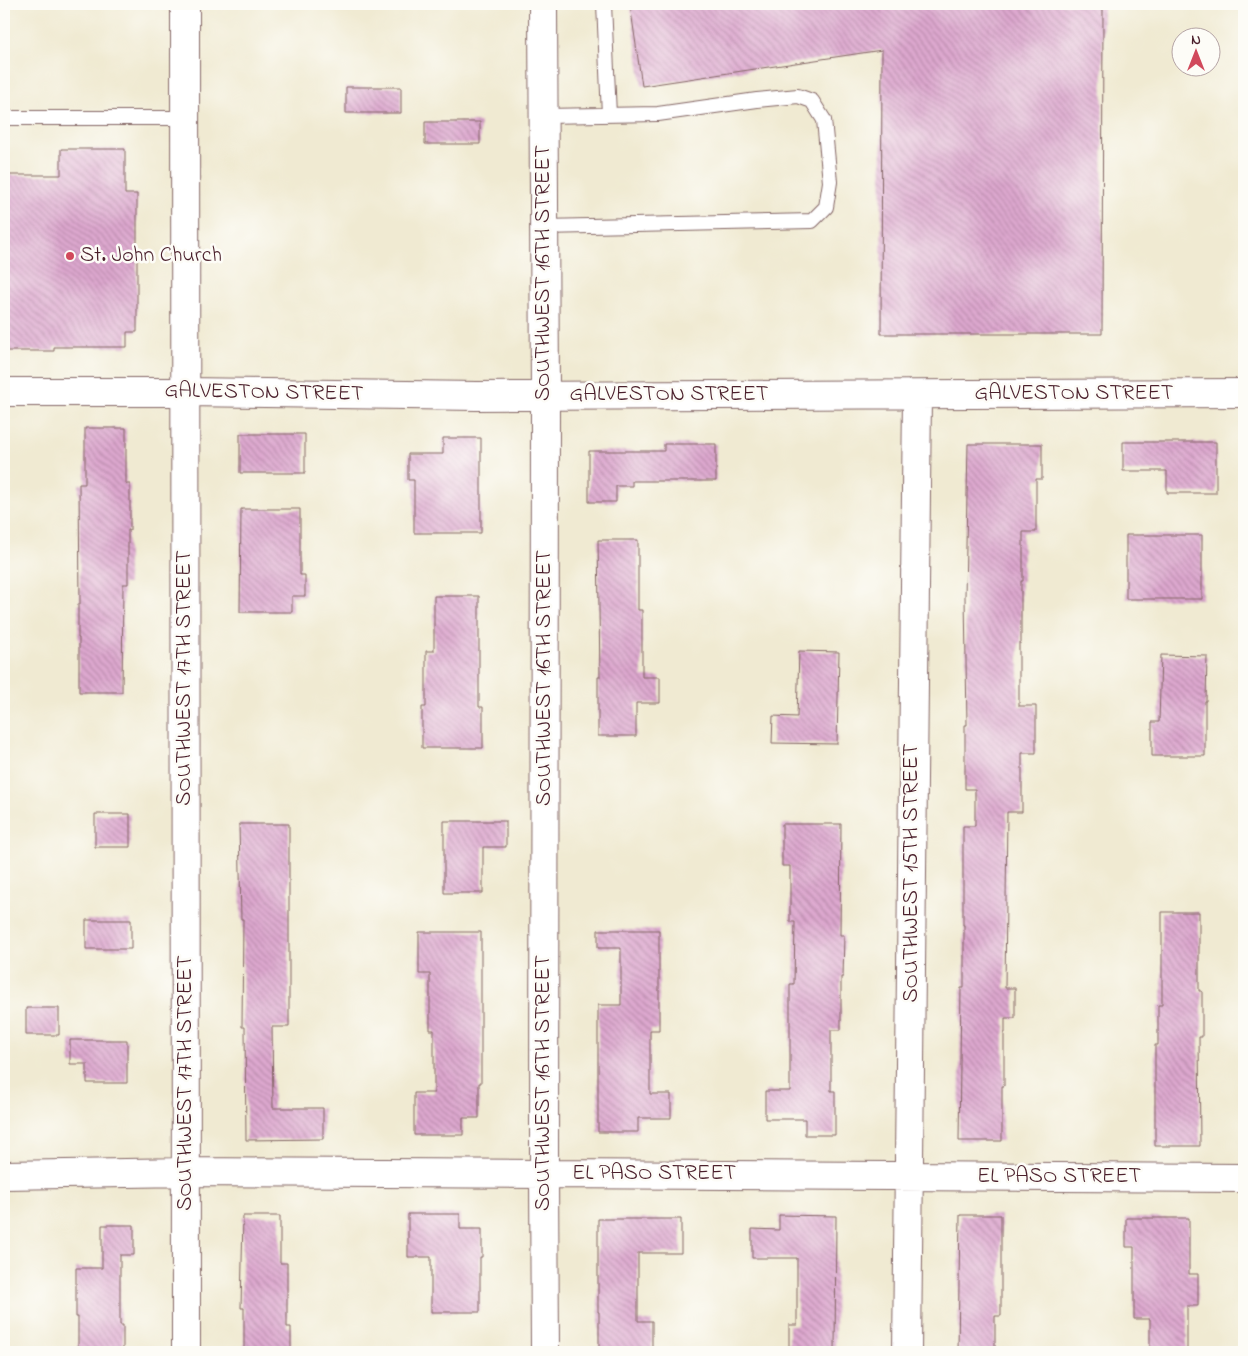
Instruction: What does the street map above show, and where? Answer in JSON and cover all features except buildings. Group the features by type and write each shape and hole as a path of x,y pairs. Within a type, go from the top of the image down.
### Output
{"street":[{"name":"SOUTHWEST 17TH STREET","path":"185,4 186,1352"},
{"name":"SOUTHWEST 16TH STREET","path":"543,4 545,1352"},
{"name":"GALVESTON STREET","path":"4,392 544,396 1244,393"},
{"name":"SOUTHWEST 15TH STREET","path":"907,1352 917,394"},
{"name":"EL PASO STREET","path":"4,1175 187,1172 1244,1178"}],"lane":[{"path":"604,4 609,115"},
{"path":"544,116 658,114 798,96 812,101 824,120 830,182 826,207 812,221 544,227"},
{"path":"4,118 185,118"}],"place":[{"name":"St. John Church","path":"70,256"}]}
